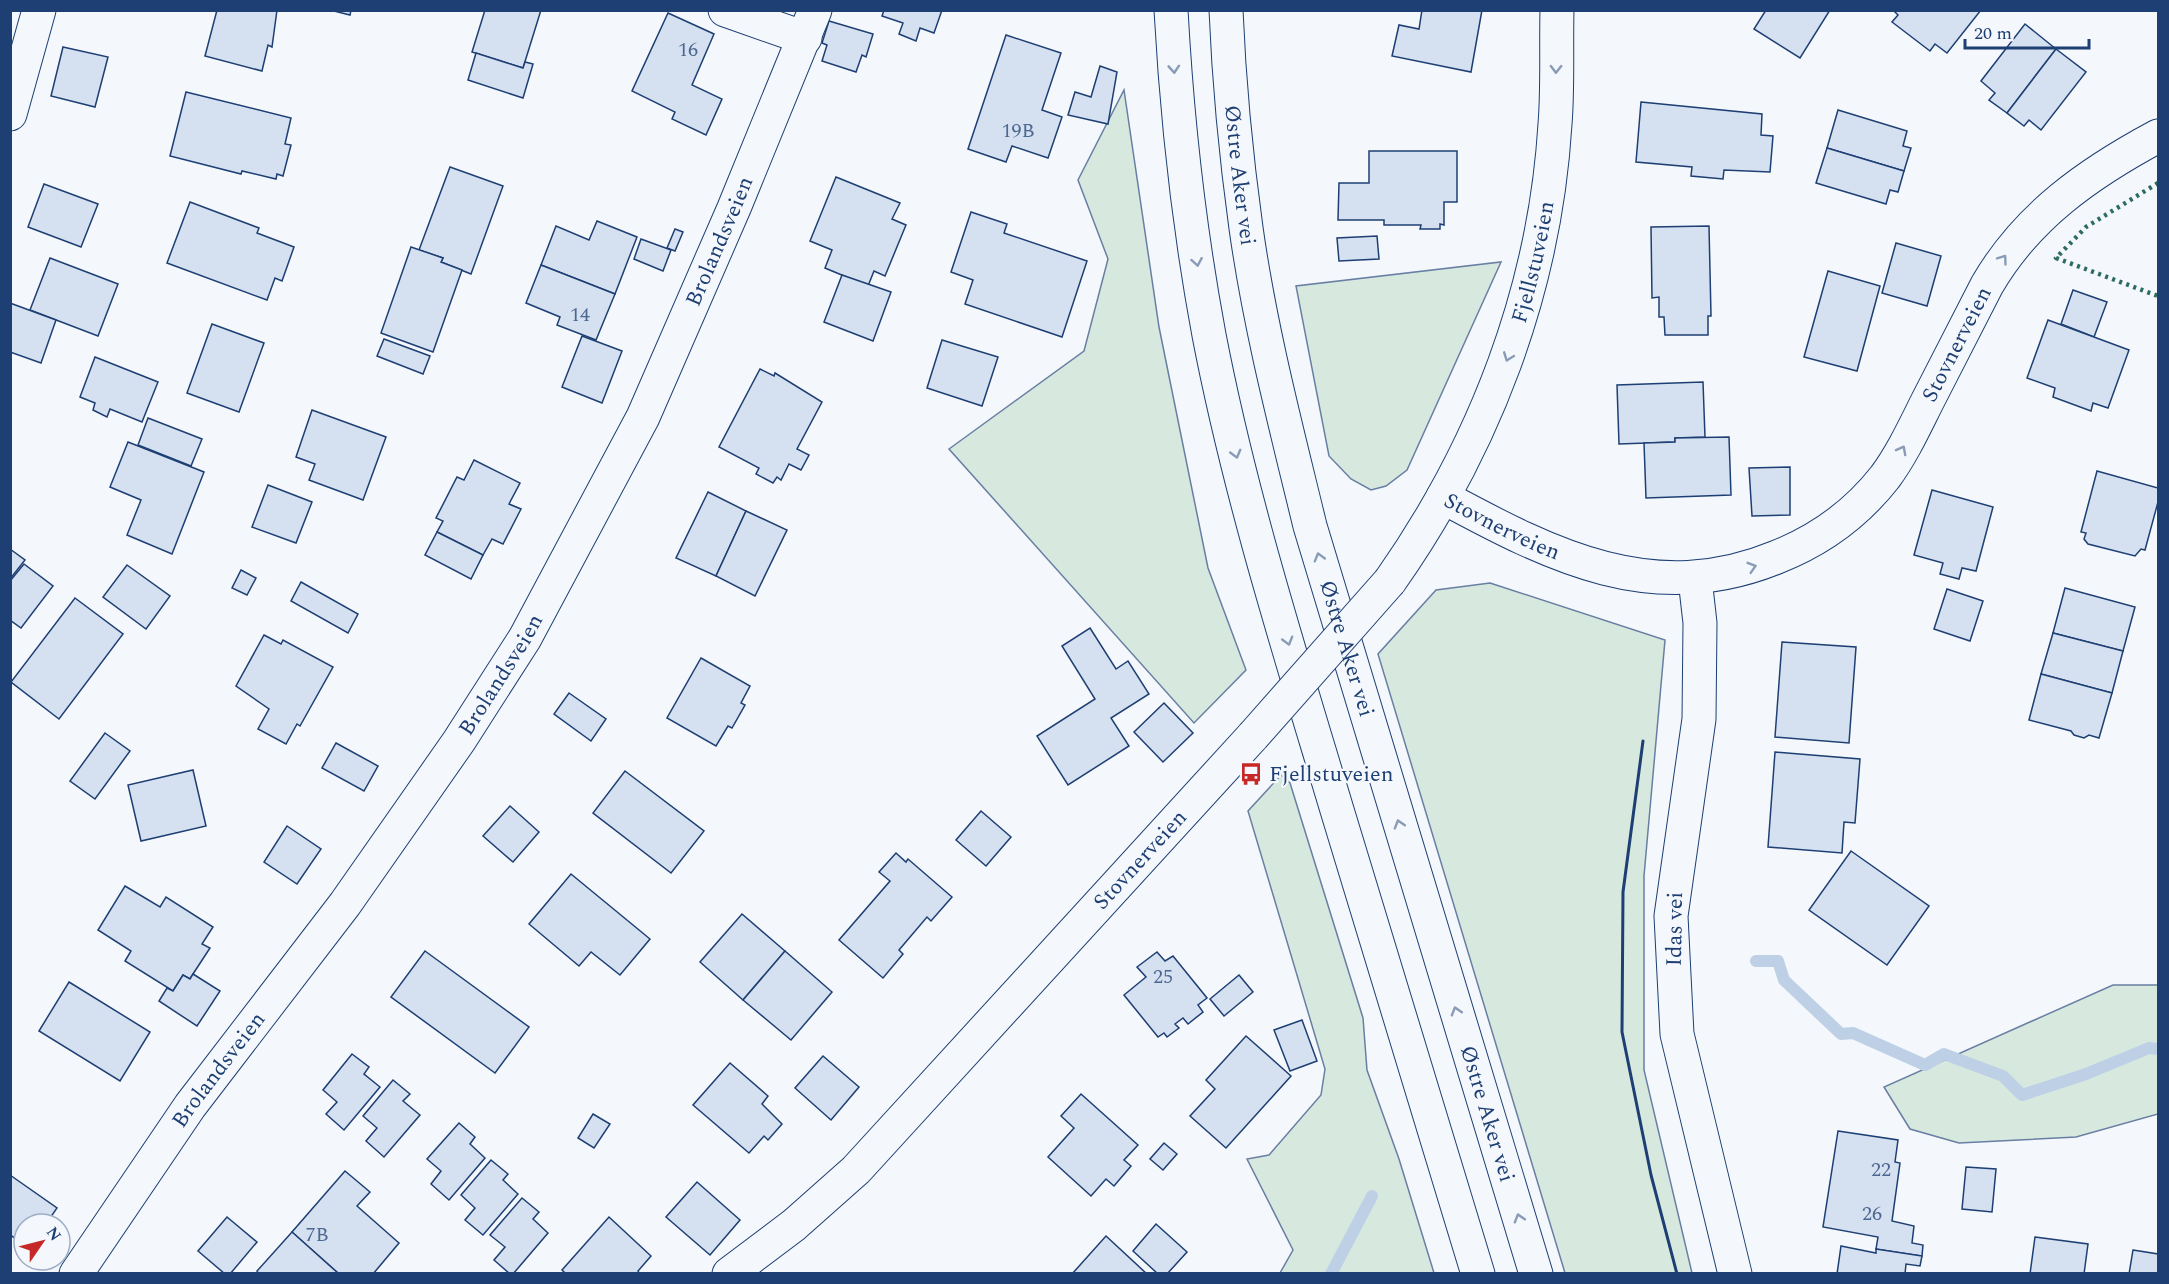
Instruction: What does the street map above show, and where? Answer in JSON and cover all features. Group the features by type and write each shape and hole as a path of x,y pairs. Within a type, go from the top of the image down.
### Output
{"main road":[{"path":"10,114 39,10"},
{"path":"725,10 810,24"},
{"path":"1171,10 1181,145 1193,236 1209,335 1230,433 1320,752 1478,1274"},
{"name":"Østre Aker vei","path":"1226,10 1235,144 1246,230 1262,320 1307,515 1536,1274"},
{"name":"Fjellstuveien","path":"1443,497 1486,414 1512,345 1534,267 1547,196 1555,125 1557,10"},
{"name":"Brolandsveien","path":"76,1274 190,1106 345,904 459,741 525,638 643,417 810,24"},
{"name":"Stovnerveien","path":"729,1274 794,1225 856,1170 1253,736 1390,581 1443,497 1509,533 1598,567 1670,579 1695,579 1730,573 1790,552 1849,516 1898,459 1987,285 2014,244 2069,190 2158,136"},
{"name":"Idas vei","path":"1695,579 1700,623 1699,719 1671,916 1677,1034 1735,1274"}],"shaded area":[{"path":"1124,90 1159,327 1208,568 1246,670 1194,723 949,449 1084,351 1108,259 1078,180"},
{"path":"1501,262 1407,470 1386,486 1371,490 1351,479 1329,456 1296,286"},
{"path":"1490,583 1665,640 1644,876 1644,1070 1692,1273 1565,1273 1378,654 1436,590"},
{"path":"1281,775 1290,783 1363,1018 1367,1070 1399,1159 1434,1273 1280,1273 1293,1250 1247,1159 1269,1155 1321,1095 1325,1069 1248,811"},
{"path":"2113,985 2158,985 2158,1114 2076,1137 1959,1143 1910,1129 1884,1087"}],"building":[{"path":"217,10 277,10 272,47 268,45 262,71 205,56"},
{"path":"330,10 351,10 350,15"},
{"path":"485,10 541,10 523,68 472,52"},
{"path":"884,10 942,10 934,33 920,28 916,41 899,34 903,23 882,16"},
{"path":"1422,10 1482,10 1471,72 1392,56 1399,25 1419,29"},
{"path":"1766,10 1830,10 1800,58 1754,29"},
{"path":"1893,10 1981,10 1947,53 1935,44 1930,51 1892,22 1898,15"},
{"path":"668,13 714,34 692,85 722,99 706,135 672,119 675,112 632,91"},
{"path":"829,21 873,34 866,57 862,55 856,72 822,61 827,45 822,43"},
{"path":"2025,24 2056,49 2007,113 1989,100 1995,93 1981,81"},
{"path":"1006,35 1061,53 1042,110 1062,117 1048,158 1012,146 1006,162 968,149"},
{"path":"63,47 108,57 95,107 51,96"},
{"path":"2056,49 2086,72 2041,130 2029,120 2024,126 2007,113"},
{"path":"476,53 523,68 525,62 533,64 523,98 468,80"},
{"path":"1100,66 1117,72 1108,124 1068,115 1075,92 1091,97"},
{"path":"186,92 291,118 285,144 291,145 283,176 277,174 276,179 242,171 241,174 170,156"},
{"path":"1641,102 1762,114 1761,135 1773,136 1770,172 1724,170 1723,179 1691,176 1692,167 1636,162"},
{"path":"1838,110 1907,131 1903,146 1911,148 1904,171 1827,148"},
{"path":"1827,148 1904,171 1898,192 1890,190 1886,204 1816,183"},
{"path":"1369,151 1457,151 1457,202 1444,202 1444,225 1440,224 1440,229 1420,229 1421,225 1384,225 1384,220 1338,220 1339,183 1369,183"},
{"path":"450,167 503,186 471,274 441,262 443,258 419,250"},
{"path":"836,177 900,203 892,219 906,225 885,276 874,271 868,286 825,268 832,250 810,241"},
{"path":"44,184 98,204 81,247 28,227"},
{"path":"190,202 259,228 257,233 294,247 282,281 275,278 267,300 167,263"},
{"path":"971,212 1007,224 1004,233 1087,261 1062,337 965,304 973,280 951,272"},
{"path":"597,221 637,237 615,294 541,265 556,226 589,240"},
{"path":"1709,226 1711,316 1708,316 1708,335 1665,335 1664,317 1659,317 1659,297 1652,298 1651,227"},
{"path":"675,229 683,232 675,251 667,248"},
{"path":"1377,236 1379,259 1339,261 1337,238"},
{"path":"641,239 671,250 663,271 634,259"},
{"path":"1896,243 1941,256 1927,306 1882,293"},
{"path":"411,247 443,258 441,262 462,270 433,352 381,333"},
{"path":"50,258 118,284 98,336 30,310"},
{"path":"541,265 615,294 596,340 557,325 560,317 526,303"},
{"path":"1828,271 1880,286 1857,371 1804,357"},
{"path":"842,275 891,292 873,341 824,322"},
{"path":"2073,290 2107,302 2094,337 2061,324"},
{"path":"10,303 56,320 41,363 10,352"},
{"path":"2048,320 2129,350 2108,408 2093,403 2091,411 2053,397 2055,388 2027,378"},
{"path":"212,324 264,343 239,412 187,393"},
{"path":"582,336 622,351 602,403 562,387"},
{"path":"384,339 430,356 423,374 377,356"},
{"path":"942,340 998,357 982,406 927,388"},
{"path":"95,357 158,382 142,422 110,409 107,417 93,410 95,403 80,397"},
{"path":"760,369 774,376 775,373 822,402 797,449 809,455 801,470 789,464 781,480 777,477 773,483 756,474 759,468 719,447"},
{"path":"1703,382 1705,437 1675,438 1675,442 1619,444 1617,385"},
{"path":"312,410 386,437 363,500 309,480 315,464 296,457"},
{"path":"148,418 202,439 191,466 138,445"},
{"path":"1729,437 1731,495 1646,498 1644,443 1675,442 1675,438"},
{"path":"128,442 204,472 172,554 127,535 141,500 110,487"},
{"path":"474,460 520,483 509,504 521,509 503,544 492,539 483,555 437,532 443,521 436,518 457,477 464,480"},
{"path":"1790,467 1790,515 1752,516 1749,468"},
{"path":"2097,471 2158,488 2158,502 2145,550 2141,549 2135,556 2088,544 2084,539 2086,533 2081,532"},
{"path":"268,485 312,502 296,543 252,527"},
{"path":"1932,490 1993,507 1976,571 1962,568 1959,579 1940,574 1943,563 1914,555"},
{"path":"708,492 746,511 716,576 676,558"},
{"path":"746,511 787,530 755,596 716,576"},
{"path":"437,532 483,555 471,579 425,555"},
{"path":"10,549 25,560 10,579"},
{"path":"24,564 53,586 21,628 10,620 10,581"},
{"path":"127,565 170,596 146,629 103,597"},
{"path":"241,570 256,578 247,595 232,588"},
{"path":"301,582 358,614 348,633 291,601"},
{"path":"2065,588 2135,607 2123,651 2053,633"},
{"path":"1947,589 1983,601 1970,641 1934,629"},
{"path":"75,598 123,634 59,719 11,682"},
{"path":"1090,628 1116,669 1128,661 1149,694 1111,718 1129,746 1068,785 1037,736 1095,699 1062,646"},
{"path":"2053,633 2123,651 2112,693 2041,674"},
{"path":"264,635 281,644 283,640 333,667 300,726 297,724 286,744 258,729 269,709 236,686"},
{"path":"1782,642 1856,647 1849,743 1775,737"},
{"path":"701,658 750,686 741,703 745,705 732,728 728,726 716,746 667,718"},
{"path":"2041,674 2112,693 2099,738 2089,735 2084,738 2074,735 2071,731 2029,720"},
{"path":"569,693 606,719 591,741 554,714"},
{"path":"1164,703 1193,733 1163,762 1134,732"},
{"path":"105,733 130,751 95,799 70,781"},
{"path":"336,743 378,766 364,791 322,768"},
{"path":"1775,752 1860,759 1855,823 1844,822 1842,853 1768,847"},
{"path":"193,770 206,826 141,841 128,785"},
{"path":"625,771 704,831 671,873 593,813"},
{"path":"510,806 539,832 513,862 483,836"},
{"path":"981,811 1011,837 986,866 956,840"},
{"path":"287,826 321,849 297,884 264,862"},
{"path":"1851,851 1929,906 1887,965 1809,910"},
{"path":"896,853 906,862 908,859 952,897 931,921 927,917 899,950 903,954 883,978 839,940 890,881 879,872"},
{"path":"571,874 650,939 620,975 591,952 579,966 529,924"},
{"path":"125,886 160,907 166,897 213,927 202,944 210,948 190,979 183,975 173,991 125,961 131,951 98,930"},
{"path":"742,914 785,951 743,1000 700,962"},
{"path":"425,951 529,1027 495,1073 391,997"},
{"path":"785,951 832,992 791,1040 743,1000"},
{"path":"1157,952 1165,961 1173,956 1207,998 1198,1005 1203,1012 1188,1024 1183,1018 1175,1024 1179,1028 1167,1037 1164,1033 1158,1037 1124,995 1146,977 1137,967"},
{"path":"193,974 220,991 197,1026 159,1001 167,988 173,991 183,975 190,979"},
{"path":"1239,975 1253,992 1224,1016 1210,999"},
{"path":"69,982 150,1032 120,1081 39,1031"},
{"path":"1302,1020 1317,1061 1290,1071 1274,1030"},
{"path":"1246,1036 1291,1076 1226,1148 1190,1116 1215,1089 1206,1080"},
{"path":"352,1054 369,1067 364,1074 380,1087 344,1130 326,1114 337,1102 323,1090"},
{"path":"823,1056 859,1087 831,1120 795,1088"},
{"path":"730,1063 768,1096 762,1104 782,1124 768,1140 764,1136 749,1153 693,1105"},
{"path":"393,1080 410,1094 403,1101 420,1115 384,1157 366,1141 377,1128 363,1116"},
{"path":"1081,1094 1138,1145 1124,1160 1131,1166 1114,1186 1106,1179 1091,1196 1048,1157 1074,1128 1061,1116"},
{"path":"593,1114 610,1124 594,1148 578,1138"},
{"path":"459,1123 475,1137 470,1144 485,1158 449,1200 431,1184 441,1171 427,1159"},
{"path":"1838,1131 1898,1140 1895,1162 1900,1163 1892,1221 1914,1226 1912,1243 1923,1245 1922,1256 1876,1249 1878,1237 1823,1227"},
{"path":"1164,1143 1177,1154 1163,1170 1150,1159"},
{"path":"491,1160 508,1174 503,1180 518,1194 483,1235 465,1220 475,1208 461,1195"},
{"path":"1966,1167 1996,1169 1992,1212 1962,1209"},
{"path":"345,1171 370,1192 357,1206 399,1243 373,1274 339,1274 292,1232"},
{"path":"10,1175 57,1208 54,1212 12,1212 12,1236 10,1235"},
{"path":"697,1182 740,1220 710,1255 666,1217"},
{"path":"522,1198 539,1212 533,1219 548,1233 513,1274 510,1274 494,1260 505,1247 490,1235"},
{"path":"227,1217 257,1242 230,1274 225,1274 198,1251"},
{"path":"609,1217 651,1256 638,1271 640,1274 566,1274 562,1270"},
{"path":"1156,1224 1187,1252 1167,1274 1158,1274 1133,1251"},
{"path":"292,1232 339,1274 259,1274 257,1271"},
{"path":"1106,1236 1147,1274 1072,1274"},
{"path":"2035,1237 2088,1244 2084,1274 2030,1274"},
{"path":"1841,1246 1876,1253 1876,1249 1922,1256 1920,1266 1906,1264 1905,1274 1837,1274"},
{"path":"2133,1250 2158,1254 2158,1274 2129,1274"}],"waterway":[{"path":"1756,961 1778,961 1784,980 1841,1034 1853,1033 1925,1065 1944,1054 2003,1076 2022,1095 2086,1074 2149,1048 2158,1049"},
{"path":"1331,1274 1372,1196"}],"hedge":[{"path":"2158,183 2086,227 2056,258 2158,296"}],"wall":[{"path":"1643,741 1623,892 1622,1032 1651,1175 1677,1274"}],"place":[{"name":"Fjellstuveien","path":"1251,774"}]}
